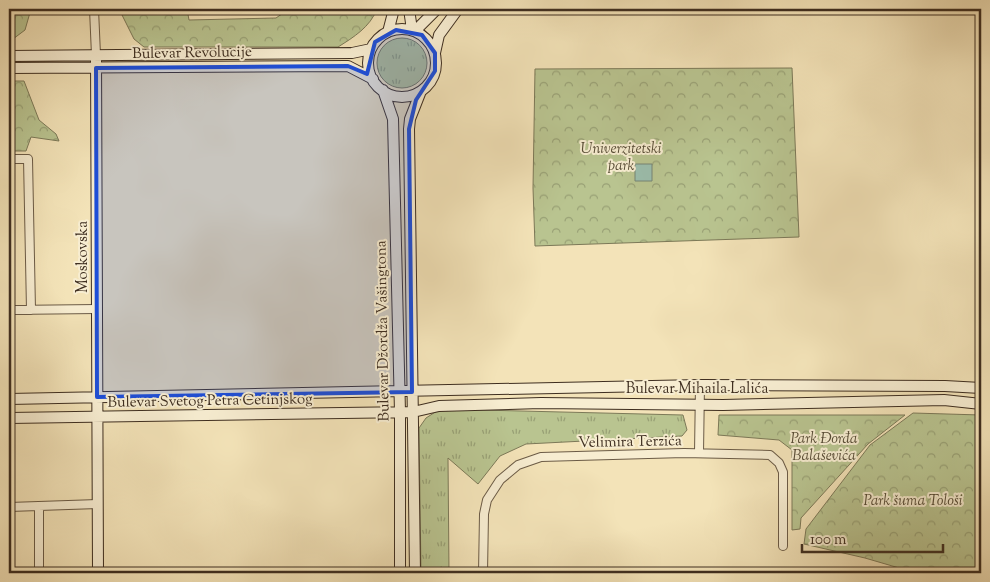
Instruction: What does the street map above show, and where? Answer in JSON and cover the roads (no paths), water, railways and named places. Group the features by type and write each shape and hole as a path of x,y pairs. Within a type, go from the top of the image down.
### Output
{"main road":[{"path":"388,32 394,9"},
{"path":"409,9 414,31"},
{"path":"414,31 437,9"},
{"path":"435,53 427,40 414,31 404,29 388,32 375,42 371,49 369,68 373,79 383,90 398,96 406,96 421,91 430,82 435,71 435,53 439,35 458,9"},
{"name":"Bulevar Revolucije","path":"9,56 352,53 371,49"},
{"name":"Moskovska","path":"96,55 98,573"},
{"name":"Bulevar Revolucije","path":"9,68 348,66 373,79"},
{"name":"Bulevar Džordža Vašingtona","path":"383,90 393,119 400,412 400,573"},
{"name":"Bulevar Džordža Vašingtona","path":"416,573 409,130 410,119 421,91"},
{"name":"Bulevar Mihaila Lalića","path":"412,392 700,385 981,388"},
{"name":"Bulevar Svetog Petra Cetinjskog","path":"9,398 412,392"},
{"name":"Bulevar Mihaila Lalića","path":"413,412 436,406 476,404 700,404 944,400 981,404"},
{"name":"Bulevar Svetog Petra Cetinjskog","path":"9,418 413,412"}],"street":[{"name":"Moskovska","path":"94,9 96,55"},
{"path":"9,159 28,159 31,310"},
{"path":"9,310 97,309"},
{"path":"699,453 700,385"},
{"name":"Velimira Terzića","path":"483,573 484,514 487,500 500,480 518,465 541,457 699,453 770,455 779,463 783,472 783,546"},
{"path":"9,507 98,504"},
{"path":"39,506 39,573"}],"park label":[{"name":"Univerzitetski park","path":"621,156"},
{"name":"Park Đorđa Balaševića","path":"824,446"},
{"name":"Park šuma Tološi","path":"913,500"}]}
